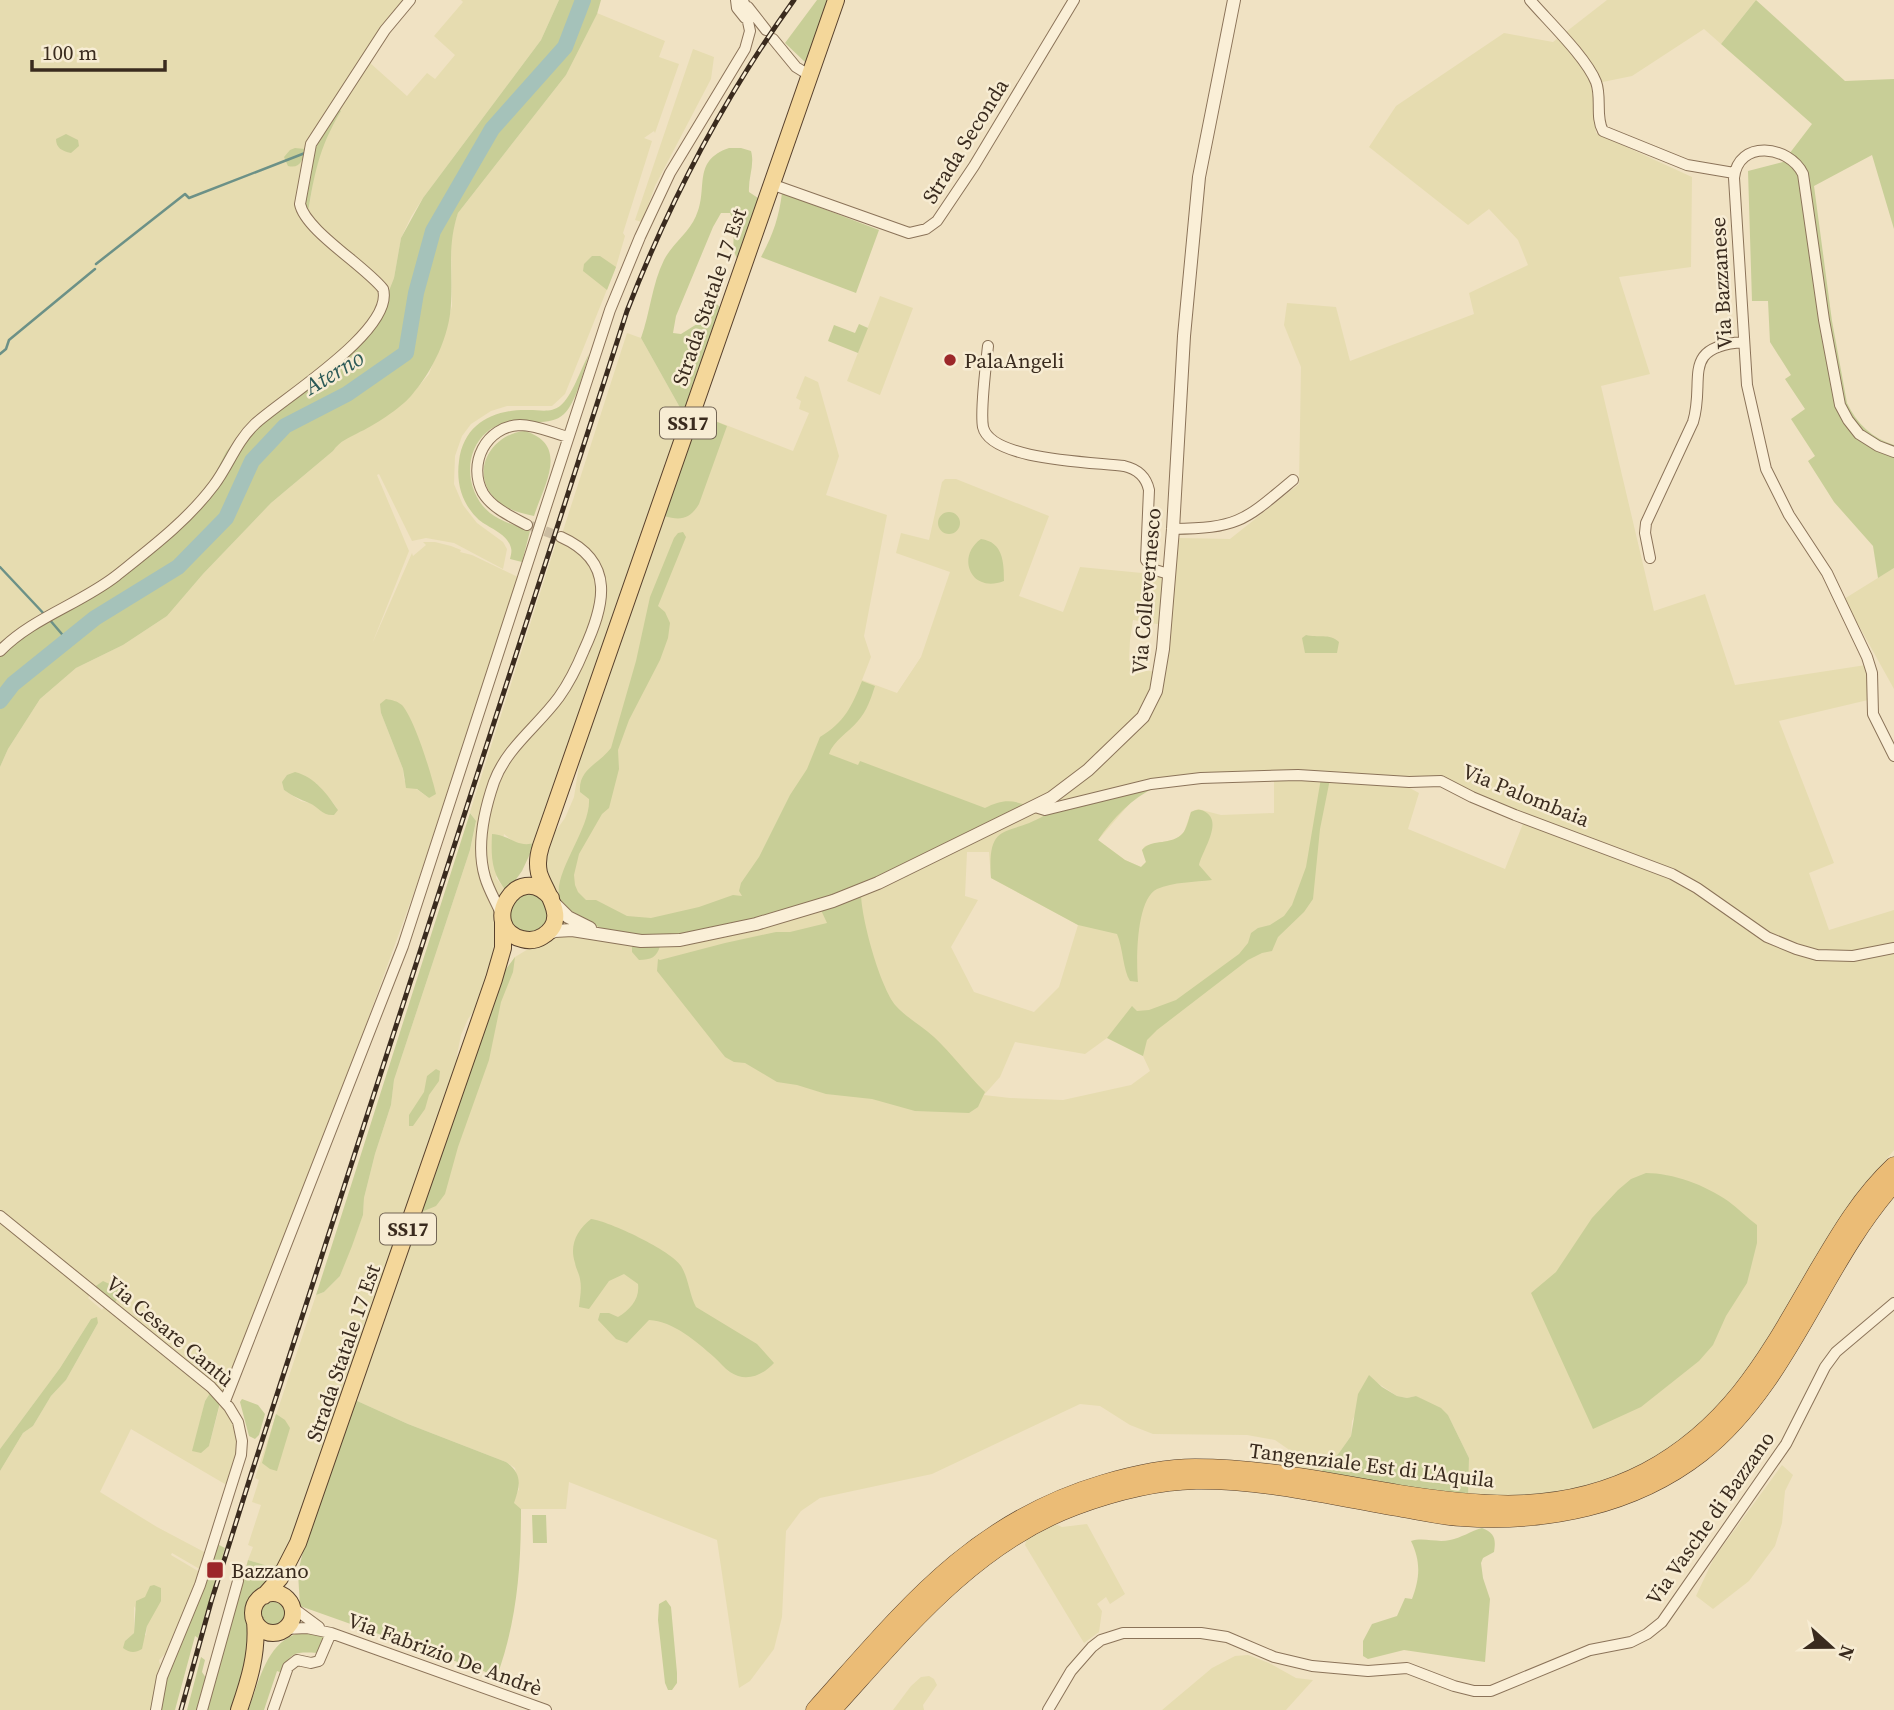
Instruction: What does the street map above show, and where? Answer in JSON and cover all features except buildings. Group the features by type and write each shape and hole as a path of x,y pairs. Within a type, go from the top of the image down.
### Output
{"highway":[{"name":"Tangenziale Est di L'Aquila","path":"815,1710 911,1603 958,1560 1010,1523 1067,1495 1117,1480 1152,1472 1193,1468 1264,1472 1462,1504 1513,1505 1564,1501 1617,1486 1649,1470 1697,1440 1736,1401 1771,1353 1842,1228 1894,1166"},
{"name":"Tangenziale Est di L'Aquila","path":"832,1710 923,1611 969,1568 1021,1532 1073,1507 1124,1490 1195,1480 1260,1484 1459,1517 1510,1518 1561,1515 1618,1498 1654,1482 1701,1453 1746,1408 1783,1359 1852,1237 1894,1183"}],"main road":[{"name":"Strada Statale 17 Est","path":"510,895 541,846 836,0"},
{"name":"Strada Statale 17 Est","path":"541,846 538,869 552,900"},
{"path":"503,919 507,929 517,938 539,937 555,920 552,900 540,889 522,887 510,895"},
{"name":"SS17","path":"503,919 504,903 510,895"},
{"name":"Strada Statale 17 Est","path":"264,1596 280,1578 298,1543 494,979 503,948 503,919"},
{"name":"Strada Statale 17 Est","path":"494,979 511,955 539,937"},
{"name":"Strada Statale 17 Est","path":"291,1605 291,1581 298,1543"},
{"path":"264,1596 281,1595 291,1605"},
{"name":"SS17","path":"239,1710 249,1682 256,1648 255,1607 264,1596"},
{"name":"SS17","path":"249,1682 266,1652 292,1619 291,1605"},
{"path":"256,1621 266,1632 284,1630"}],"street":[{"path":"0,651 29,629 113,578 166,536 215,484 233,450 255,424 322,372 368,330 379,313 385,295 379,284 302,213 300,204 311,144 384,30 410,0"},
{"name":"Strada Seconda","path":"771,184 909,233 933,225 974,166 1074,0"},
{"name":"Via Collevernesco","path":"539,937 565,930 637,941 670,941 723,932 784,917 856,893 1035,807 1067,788 1131,731 1148,708 1156,691 1160,668 1173,529 1183,349 1199,177 1234,0"},
{"path":"1530,0 1593,78 1598,89 1603,131 1687,165 1734,173 1743,158 1762,150 1785,155 1801,169 1840,405 1847,420 1859,434 1894,452"},
{"path":"225,1401 399,958 610,310 650,214 696,127 743,53 750,31 736,5 741,1 766,30"},
{"path":"773,39 796,67 809,75"},
{"name":"Via Bazzanese","path":"1734,173 1748,393 1769,476 1827,573 1867,657 1872,671 1873,714 1894,756"},
{"path":"1650,558 1646,525 1693,422 1700,364 1714,347 1743,342"},
{"path":"988,346 983,421 988,437 1003,447 1020,453 1124,466 1140,473 1149,490 1146,560 1154,570 1169,574"},
{"path":"527,525 495,505 484,493 477,470 482,449 495,433 516,425 536,427 568,437"},
{"path":"1173,529 1216,528 1236,523 1293,480"},
{"path":"503,919 488,885 482,863 484,823 494,783 510,752 565,688 601,609 602,585 595,568 579,547 561,537"},
{"name":"Via Palombaia","path":"1035,807 1045,810 1160,782 1222,776 1298,775 1409,782 1441,781 1515,815 1672,874 1697,888 1767,937 1796,950 1817,955 1853,956 1894,948"},
{"path":"488,885 499,896 510,895"},
{"name":"Via Collevernesco","path":"552,900 572,919 606,935"},
{"name":"Via Cesare Cantù","path":"0,1216 211,1387 225,1401 240,1429 243,1441 240,1462 198,1592 162,1677 156,1710"},
{"name":"Via Vasche di Bazzano","path":"1048,1710 1070,1671 1092,1647 1101,1640 1123,1633 1200,1633 1227,1637 1274,1657 1312,1666 1368,1671 1407,1668 1474,1691 1491,1691 1590,1650 1631,1642 1662,1622 1679,1598 1786,1444 1825,1367 1836,1352 1894,1303"},
{"path":"202,1710 238,1581"},
{"name":"Via Fabrizio De Andrè","path":"291,1605 310,1622 331,1633"},
{"name":"Via Fabrizio De Andrè","path":"284,1630 307,1628 331,1633 546,1710"},
{"path":"273,1710 289,1665 297,1660 311,1663 319,1661 331,1633"}],"shaded area":[{"path":"0,0 404,0 303,162 296,204 300,215 386,297 361,330 318,371 236,438 210,484 162,534 107,578 0,644"},
{"path":"461,0 559,0 541,40 411,217 401,238 394,278 388,293 307,219 315,171 325,138 341,111 337,107 369,62 407,96 427,73 435,79 455,55 434,36 463,2"},
{"path":"1607,0 1756,0 1721,44 1704,29 1632,76 1593,84 1596,133 1692,177 1691,267 1619,277 1650,374 1601,386 1654,611 1705,594 1735,685 1866,665 1868,700 1779,721 1834,863 1809,873 1829,930 1894,910 1894,1150 1853,1200 1743,1382 1678,1446 1592,1490 1468,1500 1469,1458 1448,1415 1416,1396 1397,1396 1373,1380 1352,1421 1351,1436 1317,1476 1304,1474 1295,1465 1288,1449 1275,1440 1247,1435 1153,1434 1130,1425 1100,1406 1080,1404 932,1474 820,1498 801,1511 786,1531 782,1617 774,1649 750,1681 739,1688 717,1540 569,1482 566,1509 521,1509 513,1503 519,1489 515,1468 506,1462 355,1400 504,972 515,957 548,937 546,855 552,836 565,818 574,797 581,753 700,415 793,451 809,413 799,409 801,401 796,398 805,376 818,382 839,456 826,495 887,515 864,636 871,657 862,680 897,693 921,657 950,572 896,553 901,533 929,540 942,482 945,479 956,479 1049,516 1019,596 1063,612 1080,567 1173,576 1177,538 1230,539 1299,484 1301,367 1284,325 1287,303 1336,307 1350,361 1474,314 1469,293 1528,265 1518,240 1489,209 1468,225 1369,147 1396,106 1504,33 1553,42","holes":["1133,620 1163,625 1158,672 1141,670 1132,665 1129,660","1274,777 1274,813 1221,815 1198,809 1191,812 1184,832 1176,839 1145,846 1142,850 1146,862 1141,867 1125,860 1098,840 1132,801 1157,787","1439,782 1524,821 1505,869 1408,829 1419,793 1406,786","967,852 989,852 991,878 1078,925 1059,987 1034,1012 974,992 951,947 978,900 965,896","1107,1038 1143,1056 1150,1071 1131,1085 1063,1100 984,1095 1000,1077 1015,1042 1085,1054"]},
{"path":"597,13 665,41 659,57 679,64 655,133 654,131 644,138 652,141 623,233 625,236 616,267 565,394 552,406 507,406 491,411 471,424 462,436 455,456 454,484 463,505 477,523 503,542 507,549 503,569 454,543 426,538 412,541 379,474 377,475 409,551 372,644 412,553 413,556 426,545 423,542 451,546 518,577 418,881 364,1030 223,1394 92,1292 88,1298 102,1310 105,1306 212,1390 205,1401 198,1430 209,1446 221,1401 232,1418 239,1436 238,1463 230,1487 131,1429 100,1492 208,1554 203,1571 172,1553 171,1555 203,1574 176,1643 159,1660 161,1670 155,1710 0,1710 0,1471 23,1433 33,1426 51,1396 66,1380 98,1323 91,1319 60,1368 0,1449 0,767 8,749 40,699 76,668 123,645 167,616 271,503 333,451 340,440 360,432 408,399 429,374 452,306 451,234 458,213 566,75","holes":["402,706 433,783 429,798 404,780 403,769 381,713","316,783 338,810 301,801 284,790","134,1606 147,1626 146,1635 125,1641 134,1633"]},
{"path":"693,49 714,57 711,79 655,186 642,222 635,220"},
{"path":"880,296 913,308 880,395 847,381"},
{"path":"627,333 641,338 683,413 535,843 524,846 504,834 496,878 507,892 498,941 480,1002 461,1035 456,1083 309,1499 281,1565 268,1566 248,1560 253,1547 248,1545 261,1505 252,1502 259,1480 255,1478 316,1295 324,1292 340,1276 363,1215 364,1198 391,1105 394,1080 470,850 476,822 470,812"},
{"path":"1894,568 1894,689 1844,599"},
{"path":"1782,1465 1793,1475 1785,1491 1782,1523 1775,1546 1749,1581 1713,1609 1696,1596 1714,1558"},
{"path":"1055,1524 1062,1527 1087,1524 1125,1594 1110,1604 1106,1597 1097,1604 1102,1611 1099,1632 1084,1643 1025,1545 1027,1537"},
{"path":"1248,1655 1296,1678 1313,1680 1286,1710 1162,1710 1212,1668 1235,1656"},
{"path":"929,1676 937,1685 923,1705 924,1710 893,1710 911,1686 921,1677"}],"green space":[{"path":"559,0 601,0 597,14 566,75 458,213 451,247 450,315 433,365 419,386 394,411 342,442 271,503 167,616 123,645 76,668 40,699 8,749 0,767 0,644 87,592 162,534 210,484 226,452 247,425 318,371 361,330 388,293 394,278 401,238 423,198 541,40"},
{"path":"817,0 834,0 812,57 805,62 785,43"},
{"path":"1756,0 1845,81 1894,79 1894,229 1872,155 1814,186 1832,321 1847,403 1866,429 1894,445 1894,568 1878,578 1873,546 1834,502 1808,461 1815,456 1791,419 1805,409 1785,379 1791,375 1770,342 1768,301 1752,301 1748,171 1783,162 1812,124 1721,44"},
{"path":"337,107 341,111 318,163 307,219 303,198 316,140"},
{"path":"66,134 78,140 79,146 71,153 60,149 56,142 56,139"},
{"path":"295,148 305,149 302,160 299,165 288,166 284,157"},
{"path":"729,148 751,151 749,192 758,198 738,260 734,249 733,219 730,213 721,213 676,316 673,333 681,334 697,324 713,301 720,307 683,413 641,338 664,260 689,228 700,206 705,168 717,154"},
{"path":"782,193 879,230 856,293 761,257 775,226"},
{"path":"592,256 600,256 616,267 607,290 583,271 584,264"},
{"path":"859,324 868,328 858,353 828,341 834,325 855,333"},
{"path":"589,354 576,394 564,414 547,421 496,426 479,441 474,451 470,473 476,495 482,505 499,519 530,531 522,562 510,559 511,549 506,539 479,520 464,500 458,478 462,448 474,428 493,416 516,410 549,410 560,406 572,389"},
{"path":"700,415 727,426 696,509 684,518 664,516"},
{"path":"525,431 539,437 547,446 550,456 547,479 534,516 500,503 485,483 485,462 489,453 504,438"},
{"path":"949,512 959,519 960,523 953,533 949,534 939,527 938,523 945,513"},
{"path":"683,532 686,537 658,606 665,612 670,623 668,638 660,660 629,720 618,750 619,769 609,808 602,814 579,854 574,875 575,885 586,900 596,900 627,916 651,918 699,907 733,895 742,896 739,891 741,883 759,857 790,795 807,769 820,737 846,713 862,681 875,686 868,704 861,717 829,754 858,765 860,761 985,808 1006,801 1028,806 832,896 760,919 721,928 681,934 644,935 611,931 567,908 560,899 561,877 588,811 589,799 580,792 580,784 586,772 611,748 636,661 650,597 674,538"},
{"path":"981,539 994,544 1001,554 1004,581 992,584 983,582 975,578 970,571 969,555 973,546"},
{"path":"1306,635 1335,639 1339,642 1337,653 1305,653 1302,638"},
{"path":"386,699 402,705 412,722 436,794 429,798 417,789 406,788 403,769 381,713 380,704"},
{"path":"295,772 309,778 325,792 338,810 334,815 323,813 284,790 282,782 287,775"},
{"path":"1321,778 1330,779 1320,829 1313,899 1304,912 1278,937 1272,951 1248,960 1157,1030 1147,1040 1143,1056 1107,1038 1132,1006 1137,1011 1149,1010 1176,1000 1239,954 1248,943 1251,933 1284,916 1292,905 1306,867"},
{"path":"1156,787 1124,809 1098,840 1125,860 1141,867 1146,862 1142,850 1146,846 1178,837 1186,828 1191,812 1203,811 1211,818 1212,831 1199,865 1212,880 1170,885 1157,889 1150,895 1141,917 1139,931 1138,982 1130,981 1117,934 1078,925 991,878 992,846 1002,833 1045,815"},
{"path":"470,813 476,821 470,850 394,1080 391,1105 364,1198 363,1215 340,1276 324,1292 316,1295"},
{"path":"492,834 518,843 535,843 522,871 507,892 493,864"},
{"path":"861,893 872,952 890,997 900,1010 941,1044 985,1092 978,1107 969,1113 915,1111 872,1099 826,1094 777,1082 745,1063 734,1062 725,1057 657,971 658,959 827,923 820,908"},
{"path":"529,894 543,900 549,914 543,928 529,934 515,928 509,914 515,900"},
{"path":"632,944 660,946 653,957 639,960 632,952"},
{"path":"515,957 513,972 501,1002 489,1060 458,1147 445,1194 436,1206 419,1213 497,990 504,972"},
{"path":"436,1069 440,1071 439,1081 429,1095 425,1109 413,1126 409,1126 409,1115 424,1092 427,1076"},
{"path":"1646,1173 1678,1178 1719,1195 1757,1225 1757,1243 1747,1283 1726,1316 1713,1345 1699,1361 1641,1407 1593,1429 1531,1293 1556,1272 1592,1218 1618,1190 1631,1179"},
{"path":"591,1219 639,1238 675,1260 684,1271 696,1307 757,1344 774,1363 754,1376 736,1375 684,1333 658,1321 649,1320 627,1343 616,1339 598,1320 600,1313 618,1317 622,1314 636,1299 638,1284 624,1274 609,1281 589,1309 579,1307 581,1283 573,1250 578,1233"},
{"path":"103,1281 118,1288 119,1296 113,1306 93,1288"},
{"path":"97,1317 98,1323 66,1380 51,1396 33,1426 23,1433 0,1471 0,1449 60,1368 91,1319"},
{"path":"1369,1375 1397,1396 1416,1396 1441,1408 1448,1415 1469,1458 1468,1500 1317,1476 1351,1436 1358,1394"},
{"path":"212,1390 221,1399 209,1446 201,1453 192,1451 205,1401"},
{"path":"242,1399 258,1405 265,1414 259,1435 255,1439 249,1436 240,1402"},
{"path":"355,1400 506,1462 518,1476 519,1486 514,1503 521,1509 519,1573 509,1635 497,1676 300,1606 298,1573 303,1551"},
{"path":"276,1414 285,1420 290,1428 277,1471 262,1463"},
{"path":"532,1515 546,1515 547,1543 533,1543"},
{"path":"1482,1528 1492,1534 1495,1543 1494,1552 1483,1558 1481,1563 1490,1599 1485,1662 1404,1650 1368,1659 1363,1656 1363,1641 1372,1624 1397,1616 1405,1598 1412,1599 1418,1570 1411,1541 1450,1540"},
{"path":"217,1544 225,1548 198,1638 195,1636 175,1710 160,1710 162,1690"},
{"path":"248,1560 268,1566 281,1565 262,1586 254,1600 254,1627 235,1710 207,1710"},
{"path":"150,1586 161,1588 161,1601 147,1626 142,1649 128,1651 123,1648 125,1641 134,1633 136,1601 145,1597"},
{"path":"666,1600 671,1607 677,1673 677,1683 672,1690 668,1690 665,1683 658,1620 659,1604"},
{"path":"273,1602 284,1609 285,1614 278,1625 273,1626 262,1619 261,1614 268,1603"},
{"path":"304,1632 324,1637 318,1653 291,1656 282,1673 277,1671 264,1710 248,1710 273,1651 281,1642"},
{"path":"201,1657 205,1660 202,1672 206,1678 198,1710 187,1710"}],"waterway":[{"name":"Aterno","path":"0,701 13,684 95,618 178,567 226,518 252,461 285,426 347,394 406,353 416,293 433,231 492,129 565,47 583,0"},
{"path":"96,264 185,194 189,198 305,153"},
{"path":"0,354 6,349 9,340 95,269"},
{"path":"0,567 46,616"},
{"path":"49,619 67,640"}],"tunnel":[{"path":"531,526 561,537"}],"railway":[{"path":"181,1710 250,1478 627,311 662,229 701,150 745,73 794,0"}],"place":[{"name":"PalaAngeli","path":"950,360"},
{"name":"Bazzano","path":"215,1570"}]}
